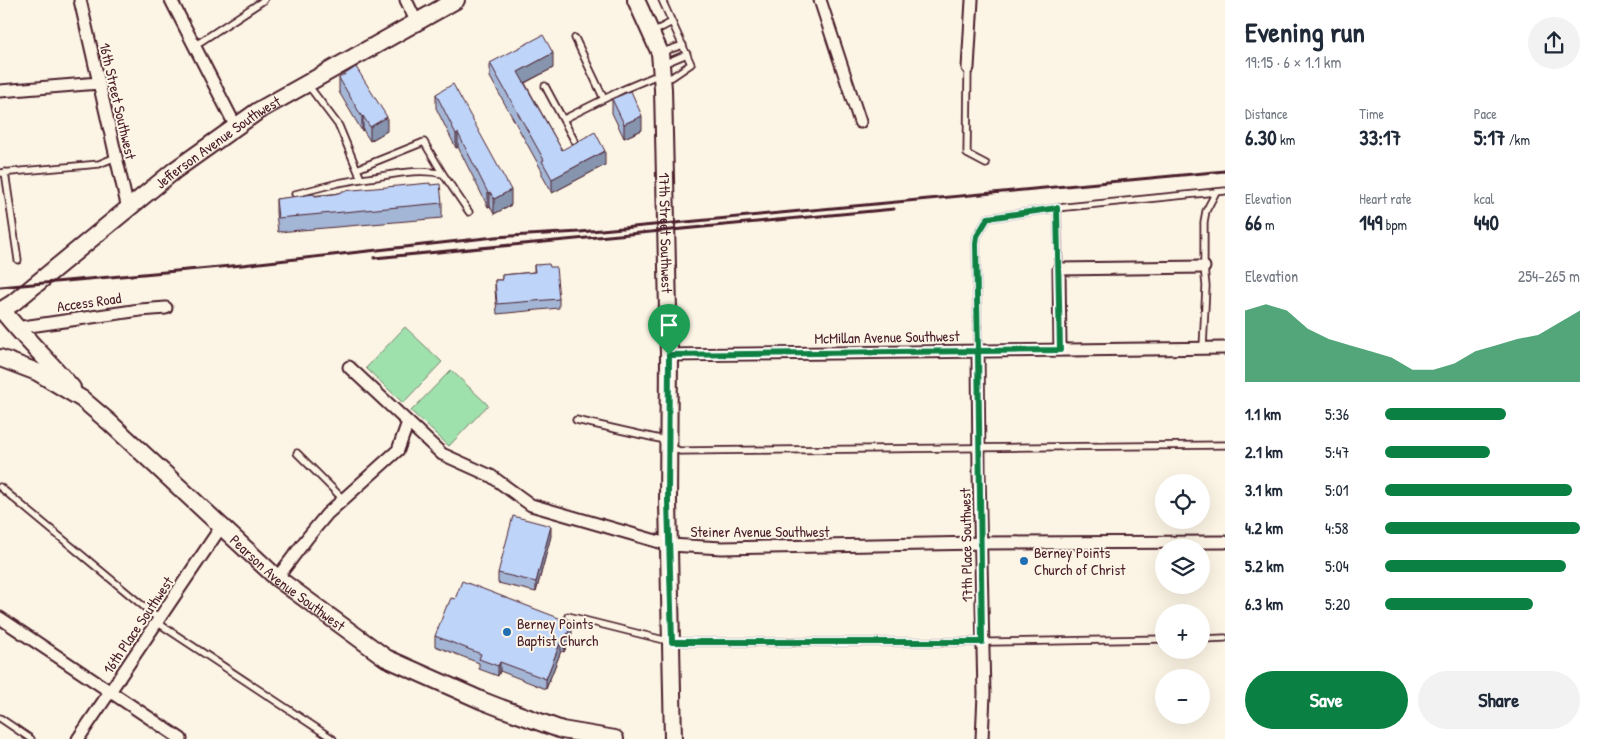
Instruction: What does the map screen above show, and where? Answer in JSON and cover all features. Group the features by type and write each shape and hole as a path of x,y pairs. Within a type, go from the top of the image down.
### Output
{"street":[{"name":"16th Street Southwest","path":"80,0 128,209"},
{"path":"171,0 236,127"},
{"path":"406,0 416,22"},
{"name":"Jefferson Avenue Southwest","path":"1,311 14,303 175,170 258,111 456,0"},
{"name":"17th Street Southwest","path":"637,0 651,33 661,68 669,355 668,502 673,739"},
{"path":"820,0 860,122"},
{"path":"968,68 972,0"},
{"path":"0,91 99,83"},
{"path":"1060,350 1059,269 1204,267"},
{"name":"Access Road","path":"16,328 166,308"},
{"path":"1,311 48,359 82,399"},
{"name":"McMillan Avenue Southwest","path":"669,355 1225,348"},
{"name":"17th Place Southwest","path":"978,351 984,694 982,739"},
{"name":"Pearson Avenue Southwest","path":"0,358 37,372 82,399 116,428 277,578 386,658 483,701 562,730 614,739"},
{"name":"Steiner Avenue Southwest","path":"349,367 442,454 491,476 530,504 670,545 722,548 980,542 1225,542"},
{"path":"277,578 308,537 343,499 398,450 408,422"},
{"name":"16th Place Southwest","path":"78,739 221,527"},
{"path":"0,618 181,739"}],"lane":[{"path":"194,46 264,0"},
{"path":"661,68 672,77 692,64 662,0"},
{"path":"651,33 672,22"},
{"path":"575,38 604,99"},
{"path":"661,68 683,45"},
{"path":"564,119 687,54"},
{"path":"968,68 967,154 986,164"},
{"path":"307,83 339,126 361,180"},
{"path":"545,86 574,140"},
{"path":"357,169 424,142 469,212"},
{"path":"18,260 2,173 99,164 116,157"},
{"path":"295,194 338,183 412,172 431,171 443,174"},
{"path":"978,351 977,236 988,218 1057,208 1225,191"},
{"path":"1203,348 1206,286 1204,267 1206,211 1216,192"},
{"path":"1057,208 1059,269"},
{"path":"576,420 660,439 669,447 680,451 1225,445"},
{"path":"297,453 343,499"},
{"path":"0,487 154,615 161,625 332,739"},
{"path":"568,616 672,642 982,642 1155,639"},
{"path":"1210,639 1225,638"},
{"path":"0,718 31,739"}],"green space":[{"path":"405,327 442,362 403,403 366,368"},
{"path":"451,370 488,405 449,446 411,411"}],"building":[{"path":"543,35 553,53 518,72 562,150 595,132 605,151 552,179 542,161 544,160 490,63"},
{"path":"356,67 387,117 370,127 339,78"},
{"path":"453,84 511,190 494,199 490,192 488,193 436,94"},
{"path":"631,91 642,116 624,124 612,99"},
{"path":"430,183 430,185 440,184 442,203 278,218 276,199"},
{"path":"549,264 550,267 556,267 559,299 497,304 495,280 502,280 502,275 535,272 534,265"},
{"path":"513,516 551,526 536,582 498,573"},
{"path":"462,581 572,623 564,643 561,641 546,679 500,662 498,666 479,659 481,654 435,636 447,605 451,598 455,599"}],"railway":[{"path":"0,287 242,265 495,237 580,232 1225,171"},
{"path":"374,258 894,209"}],"place":[{"name":"Berney Points Church of Christ","path":"1024,561"},
{"name":"Berney Points Baptist Church","path":"507,632"}],"route":[{"path":"669,355 668,502 672,642 982,642 978,351 1060,350 1057,208 988,218 977,236 978,351 669,355"}]}
